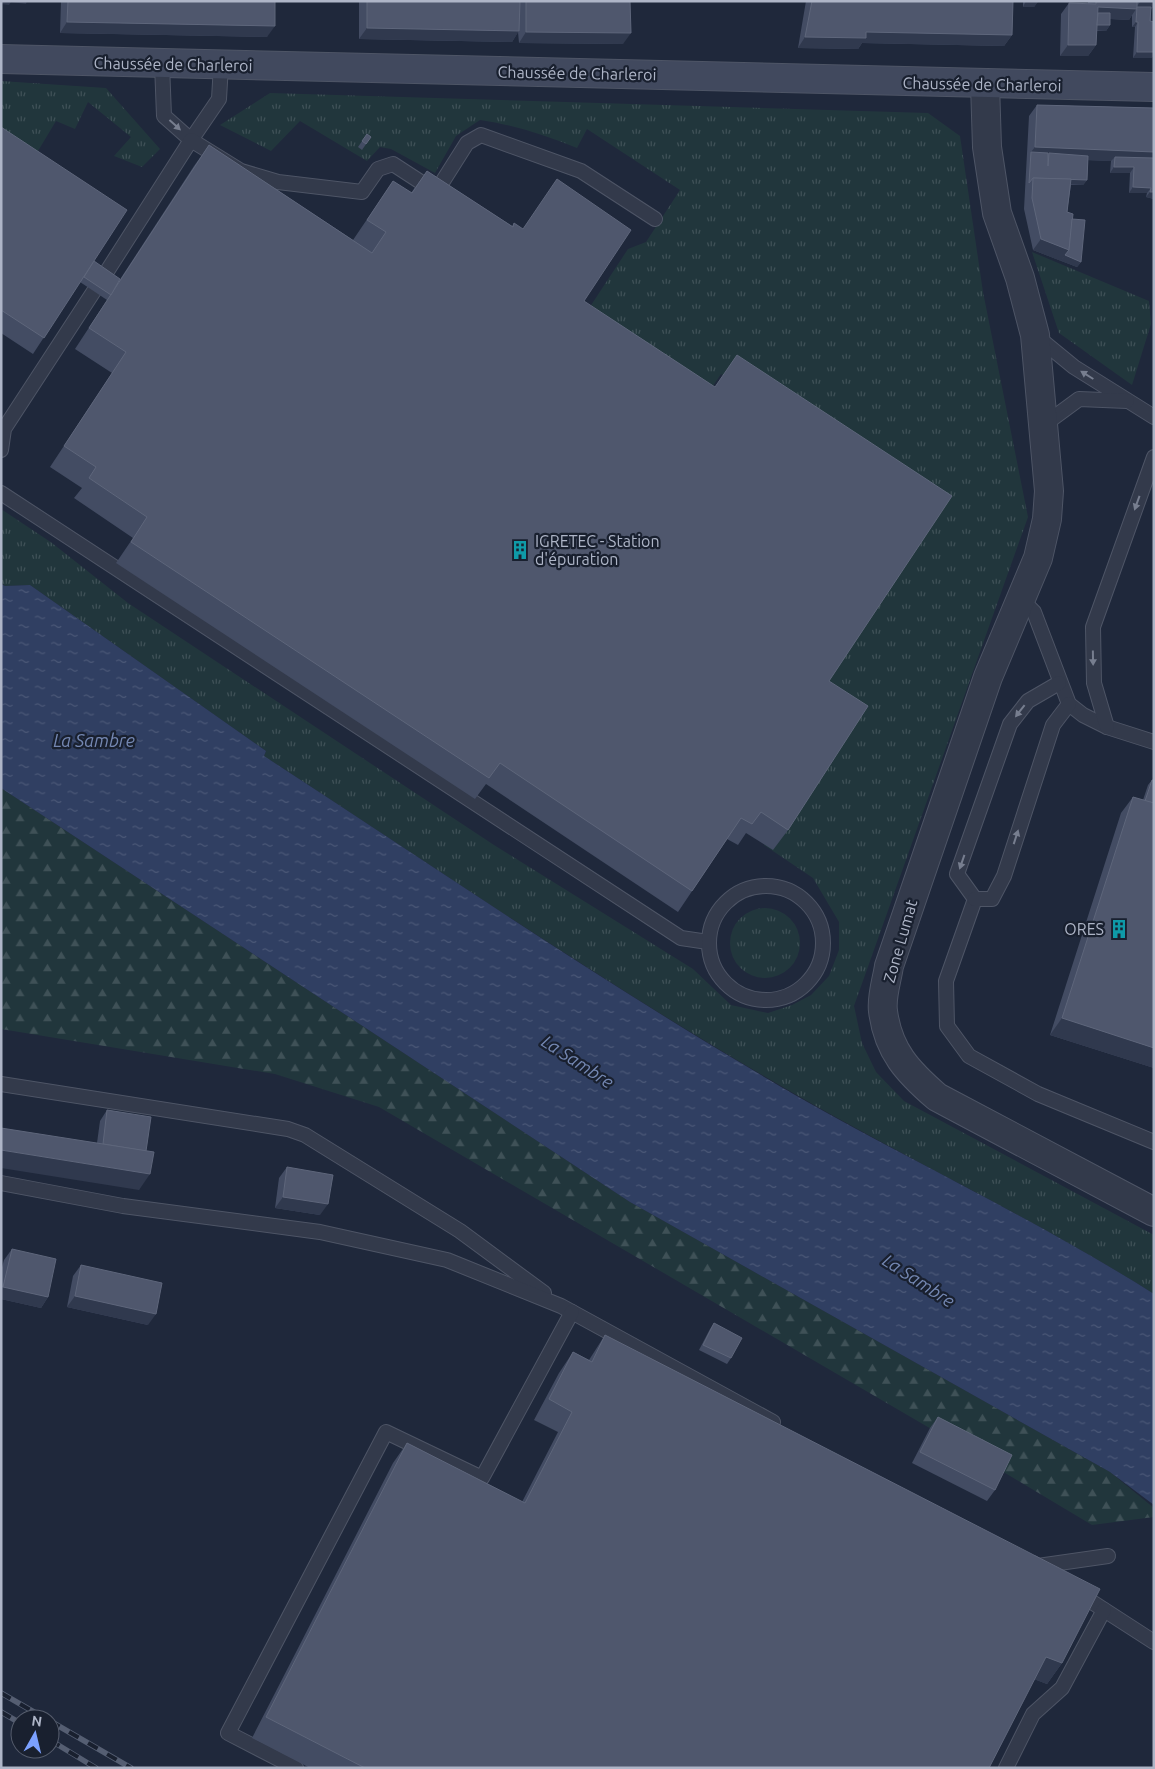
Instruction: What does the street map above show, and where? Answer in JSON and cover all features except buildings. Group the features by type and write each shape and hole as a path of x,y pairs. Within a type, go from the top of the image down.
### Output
{"main road":[{"name":"Chaussée de Charleroi","path":"1,59 1154,87"}],"street":[{"name":"Zone Lumat","path":"985,84 987,147 998,213 1020,278 1035,335 1045,424 1049,491 1047,519 1038,558 1022,600 988,677 889,966 883,1010 890,1043 910,1074 937,1097 1154,1212"}],"lane":[{"path":"162,64 164,116 191,140 242,171 278,182 362,192 378,169 393,164 436,192 467,143 481,135 581,171 655,219"},
{"path":"104,276 219,99 221,65"},
{"path":"1,450 6,418 94,291"},
{"path":"1035,335 1074,367 1154,417"},
{"path":"1045,424 1079,399 1128,401"},
{"path":"1107,727 1094,682 1093,627 1154,457"},
{"path":"1,493 681,938 708,942"},
{"path":"1022,600 1034,612 1059,683 1069,704 1083,715 1107,727 1154,742"},
{"path":"975,899 957,874 1010,724 1028,701 1059,683"},
{"path":"975,899 992,899 1004,876 1053,724 1069,704"},
{"path":"770,886 788,890 810,907 816,915 822,933 822,952 816,970 805,985 789,996 770,1000 751,998 733,990 720,977 711,960 708,942 712,924 721,908 734,895 751,888 770,886"},
{"path":"975,899 946,981 947,1026 969,1056 1038,1094 1154,1142"},
{"path":"1,1084 288,1129 305,1135 460,1231 566,1309"},
{"path":"1,1183 123,1206 320,1232 447,1260 566,1309 787,1430"},
{"path":"296,1768 228,1733 386,1432 482,1478 566,1309"},
{"path":"1020,1556 1154,1642"},
{"path":"1038,1566 1108,1556"},
{"path":"1006,1768 1033,1714 1062,1688 1104,1610"}],"green space":[{"path":"1,81 106,88 160,149 142,167 114,156 131,137 88,102 75,129 56,121 29,166 1,147"},
{"path":"270,93 928,113 960,136 983,292 1028,517 854,1006 862,1043 876,1072 904,1101 1154,1235 1154,1294 1067,1242 846,1123 665,1017 264,756 266,751 30,585 5,586 1,583 1,509 52,543 128,603 494,845 693,969 731,1005 768,1013 792,1005 811,995 829,976 839,950 839,922 813,878 764,845 846,723 807,697 930,512 721,374 700,405 578,325 628,249 646,242 680,190 587,129 577,148 529,131 480,120 456,136 435,173 391,149 380,147 367,161 300,121 271,151 220,125"},
{"path":"1032,252 1149,301 1151,324 1132,385 1059,333"},
{"path":"1,788 630,1202 1110,1472 1154,1508 1154,1517 1092,1525 945,1437 379,1107 275,1074 1,1029"},
{"path":"765,908 784,914 794,924 800,943 794,962 784,972 765,978 746,972 736,962 730,943 736,924 746,914"}],"water":[{"name":"La Sambre","path":"1,584 5,586 30,585 266,751 264,756 531,931 733,1059 802,1099 1067,1242 1154,1294 1154,1505 1110,1472 630,1202 1,788"}],"railway":[{"path":"1,1693 29,1709"},
{"path":"1,1712 10,1717"},
{"path":"60,1727 131,1768"},
{"path":"60,1746 96,1768"}],"place":[{"name":"IGRETEC - Station d'épuration","path":"520,550"},
{"name":"ORES","path":"1119,929"}]}
